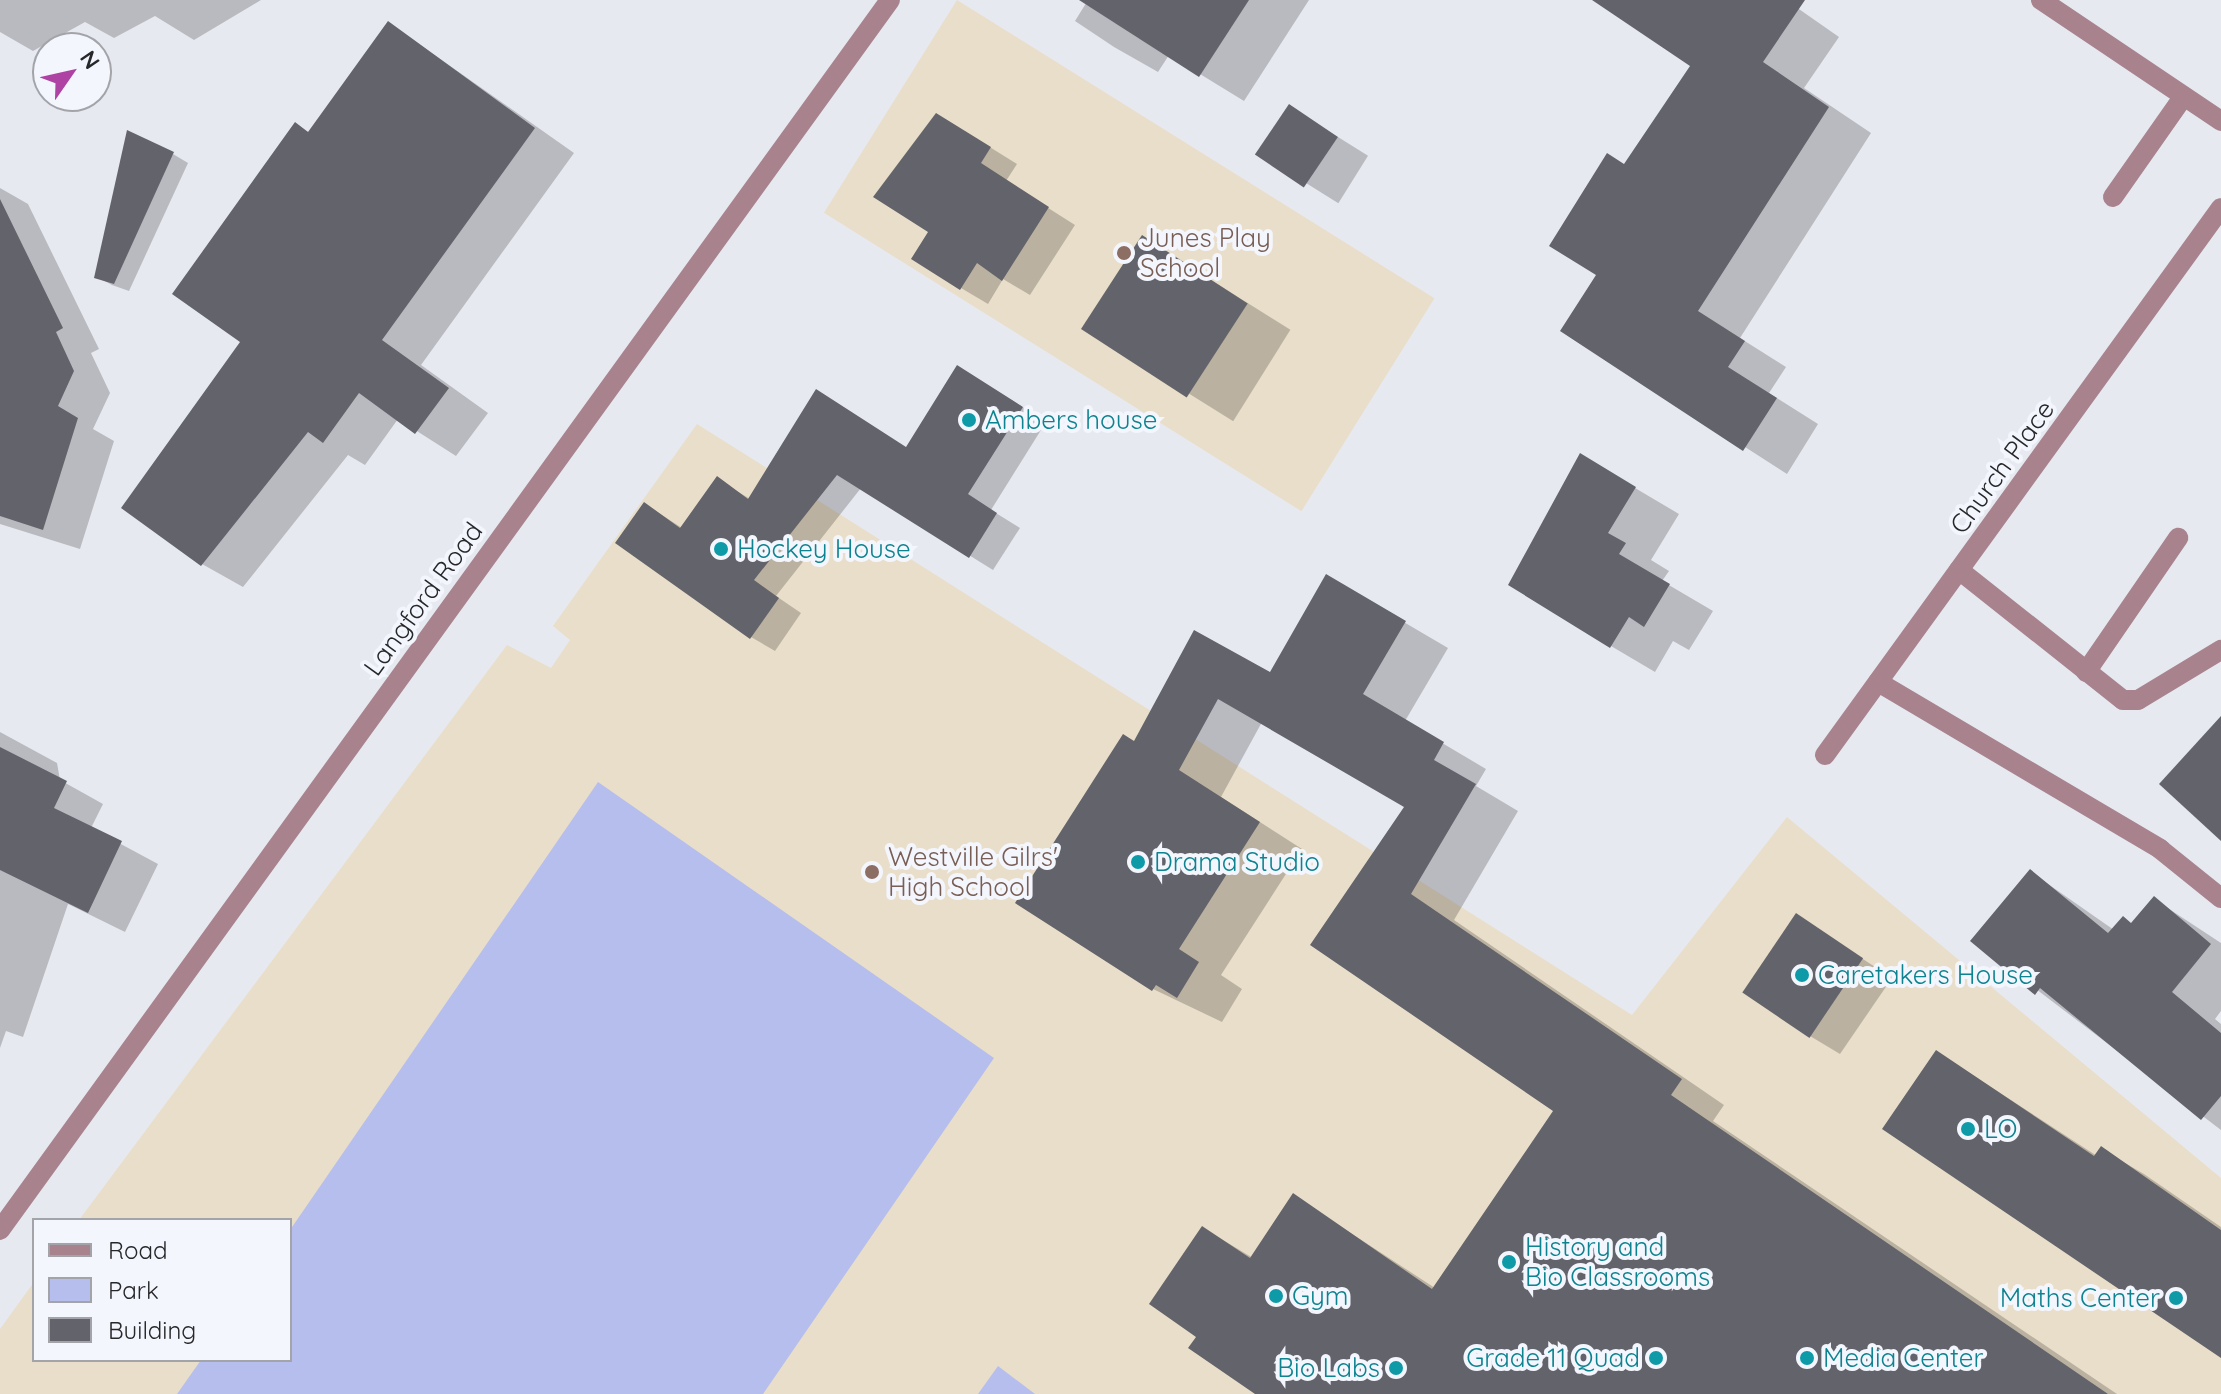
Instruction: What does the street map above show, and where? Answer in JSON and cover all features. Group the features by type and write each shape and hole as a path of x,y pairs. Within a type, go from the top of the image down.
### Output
{"street":[{"name":"Langford Road","path":"0,1230 890,0"},
{"path":"2041,0 2063,6 2221,121"},
{"path":"2113,197 2184,96"},
{"name":"Church Place","path":"1825,755 2221,208"},
{"path":"2086,672 2178,538"},
{"path":"1959,570 2123,700 2138,700 2221,650"},
{"path":"1878,682 2160,849 2221,898"}],"shaded area":[{"name":"Junes Play School","path":"957,0 1434,298 1301,511 824,213"},
{"name":"Westville Gilrs' High School","path":"697,424 1632,1015 1787,817 2221,1178 2221,1394 0,1394 0,1329 32,1285 32,1362 292,1362 292,1218 80,1218 507,645 551,668 570,640 553,626"}],"green space":[{"path":"598,782 994,1058 763,1394 177,1394 200,1362 292,1362 292,1227"},
{"path":"998,1366 1035,1394 978,1394"}],"building":[{"path":"1079,0 1249,0 1199,77"},
{"path":"1592,0 1805,0 1763,62 1829,107 1698,311 1745,341 1728,367 1777,398 1743,451 1560,331 1596,275 1549,246 1607,153 1624,164 1690,66"},
{"path":"388,21 535,128 382,340 449,388 415,434 359,393 323,443 308,432 201,566 121,508 240,342 172,294 295,122 308,132"},
{"path":"1289,104 1338,137 1304,188 1255,155"},
{"path":"936,113 991,147 981,163 1049,207 1002,281 977,263 960,290 911,259 928,232 873,197"},
{"path":"127,130 174,152 114,284 94,278"},
{"path":"0,199 63,328 56,332 74,371 58,406 78,418 43,530 0,516"},
{"path":"1142,235 1248,304 1187,398 1081,329"},
{"path":"957,365 1023,407 968,494 997,513 969,558 837,475 754,580 779,598 750,639 615,543 644,502 680,528 717,476 748,499 816,389 906,447"},
{"path":"1580,453 1636,487 1608,533 1626,543 1619,554 1670,584 1644,627 1629,617 1610,648 1508,585"},
{"path":"1326,574 1406,621 1363,694 1444,742 1434,760 1476,784 1411,894 1682,1079 1671,1095 2108,1394 1255,1394 1188,1348 1196,1337 1149,1304 1202,1226 1250,1258 1293,1193 1432,1289 1553,1111 1310,945 1404,807 1218,699 1179,770 1260,822 1179,949 1199,962 1177,998 1156,985 1152,991 1015,903 1123,734 1134,741 1194,630 1270,672"},
{"path":"2221,716 2221,841 2159,784"},
{"path":"0,747 67,781 54,808 122,841 88,913 0,870"},
{"path":"2030,869 2108,933 2123,916 2131,923 2154,896 2211,944 2172,992 2221,1033 2221,1096 2201,1120 2040,988 2035,995 1970,941"},
{"name":"Caretakers House","path":"1796,913 1863,958 1809,1038 1742,993"},
{"path":"1936,1050 2094,1156 2101,1146 2221,1230 2221,1358 1882,1129"}],"place":[{"name":"Junes Play School","path":"1124,253"},
{"name":"Ambers house","path":"969,420"},
{"name":"Hockey House","path":"721,549"},
{"name":"Drama Studio","path":"1138,862"},
{"name":"Westville Gilrs' High School","path":"872,872"},
{"name":"Caretakers House","path":"1802,975"},
{"name":"LO","path":"1968,1129"},
{"name":"History and Bio Classrooms","path":"1509,1262"},
{"name":"Gym","path":"1276,1296"},
{"name":"Maths Center","path":"2176,1298"},
{"name":"Grade 11 Quad","path":"1656,1358"},
{"name":"Media Center","path":"1807,1358"},
{"name":"Bio Labs","path":"1396,1368"}]}
